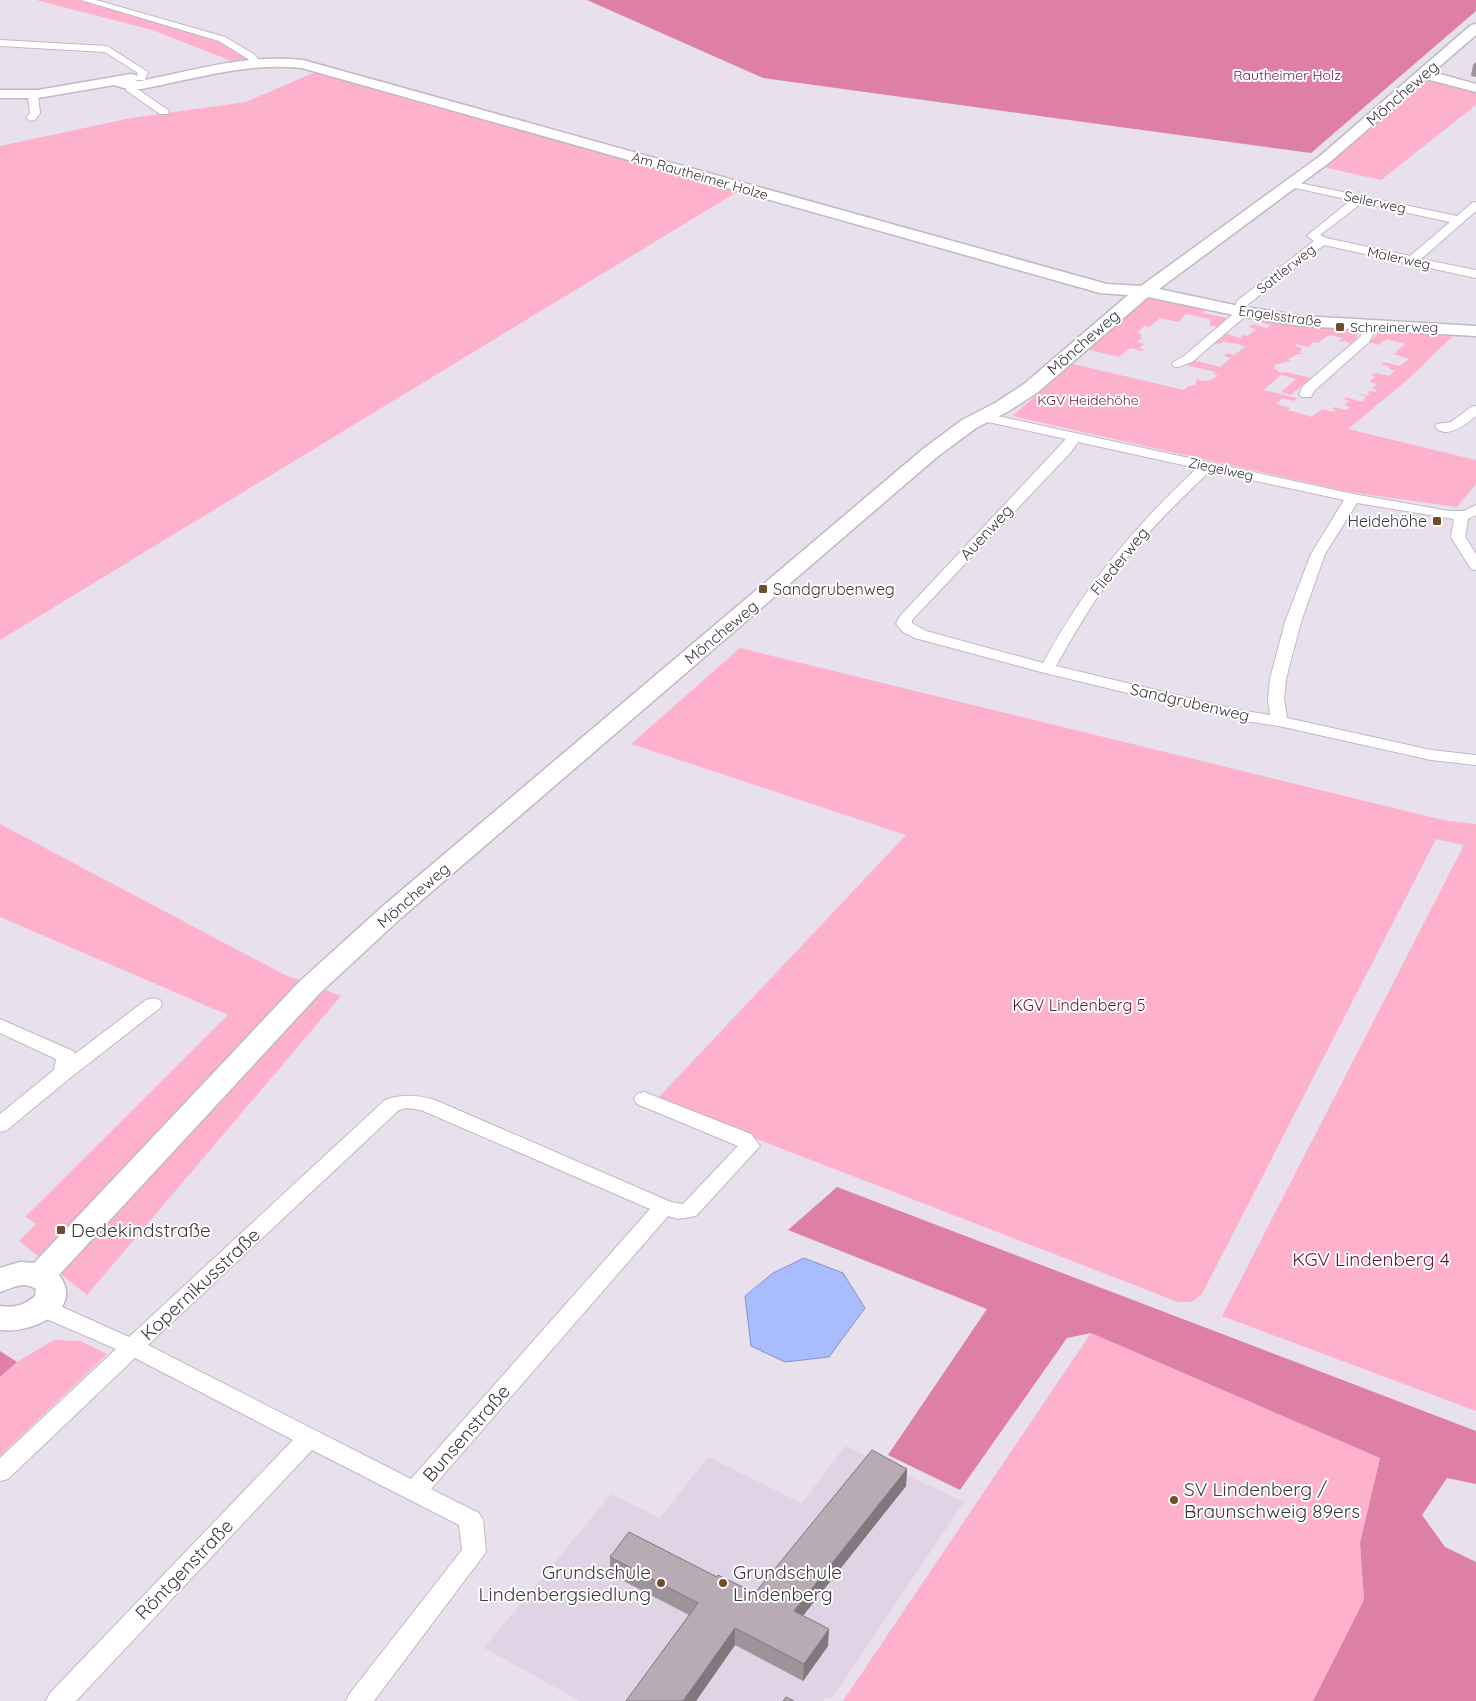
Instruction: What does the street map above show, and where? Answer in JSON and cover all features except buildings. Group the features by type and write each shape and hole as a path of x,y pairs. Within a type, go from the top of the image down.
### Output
{"main road":[{"name":"Möncheweg","path":"40,1276 58,1258 73,1238 133,1177 316,981 392,912 953,435 1031,388 1145,291 1335,151 1476,28"},
{"name":"Am Rautheimer Holze","path":"0,94 33,95 115,81 158,82 256,63 283,61 314,66 1075,282 1119,291 1145,291"},
{"path":"1423,74 1476,88"},
{"name":"Engelsstraße","path":"1145,291 1239,311 1302,321 1476,331"},
{"path":"0,1281 17,1274 29,1273 47,1280 51,1286 52,1294 43,1308 32,1316 19,1320 0,1318"}],"street":[{"path":"86,0 222,39 252,57 256,63"},
{"path":"0,44 107,49 143,72 137,82 130,88 164,112"},
{"path":"0,54 12,44"},
{"path":"32,118 35,113 33,95"},
{"name":"Seilerweg","path":"1290,184 1459,220"},
{"name":"Sattlerweg","path":"1178,363 1188,359 1238,316 1241,304 1322,241 1314,236 1315,234 1360,199"},
{"path":"1412,261 1476,205"},
{"name":"Malerweg","path":"1322,241 1476,274"},
{"path":"1306,394 1312,385 1365,339 1372,326"},
{"path":"1442,427 1455,426 1476,410"},
{"name":"Ziegelweg","path":"984,417 1353,498 1430,512 1459,515"},
{"name":"Auenweg","path":"908,628 904,624 905,619 1066,449 1074,437"},
{"name":"Fliederweg","path":"1047,669 1085,604 1111,567 1158,514 1207,466"},
{"path":"1279,721 1276,700 1278,679 1293,622 1318,554 1353,498"},
{"path":"1476,510 1467,515 1459,515 1462,521 1458,537 1476,566"},
{"name":"Sandgrubenweg","path":"908,628 927,636 1047,669 1239,715 1279,721 1396,748 1476,760"},
{"path":"0,1125 152,1004"},
{"path":"0,1026 66,1056 64,1073"},
{"path":"644,1099 744,1139 750,1146 689,1211 678,1212 664,1207"},
{"name":"Kopernikusstraße","path":"0,1472 384,1111 403,1101 428,1105 664,1207"},
{"name":"Bunsenstraße","path":"359,1701 474,1552 471,1520 414,1492 664,1207"},
{"path":"43,1308 132,1346 414,1492"},
{"name":"Röntgenstraße","path":"59,1701 309,1438"}],"shaded area":[{"name":"Grundschule Lindenberg","path":"845,1446 964,1502 831,1700 826,1697 823,1701 580,1701 484,1648 611,1494 660,1518 708,1457 802,1503"}],"green space":[{"path":"36,0 79,0 222,41 250,59 237,63 152,30"},
{"name":"Rautheimer Holz","path":"587,0 1476,0 1476,11 1311,153 763,78"},
{"path":"320,70 740,190 0,640 0,146 131,118 246,102"},
{"path":"1427,78 1476,91 1476,105 1381,180 1323,167 1356,141"},
{"path":"1154,298 1206,308 1202,313 1227,318 1217,327 1209,325 1210,319 1186,314 1179,322 1160,318 1149,327 1144,326 1138,333 1142,335 1140,337 1142,338 1137,342 1144,344 1139,348 1144,350 1130,348 1119,357 1086,349 1145,299"},
{"name":"KGV Heidehöhe","path":"1241,317 1296,324 1360,330 1357,338 1351,344 1345,341 1339,342 1342,338 1329,335 1318,343 1314,342 1309,346 1312,348 1297,344 1295,346 1302,348 1300,353 1306,354 1298,354 1288,359 1290,361 1274,365 1273,368 1277,371 1311,378 1291,395 1281,392 1296,379 1281,375 1264,390 1297,398 1294,401 1283,398 1276,404 1290,408 1288,410 1312,417 1322,409 1333,412 1336,410 1332,409 1335,407 1347,410 1350,407 1344,405 1349,401 1344,399 1346,397 1362,402 1366,397 1357,393 1368,396 1370,394 1367,393 1370,391 1375,392 1377,390 1372,388 1377,384 1369,382 1375,377 1371,375 1377,373 1389,376 1395,371 1381,364 1383,362 1400,366 1409,359 1394,354 1405,344 1386,339 1379,345 1369,342 1377,335 1377,331 1454,335 1406,381 1348,429 1476,460 1476,484 1457,507 1350,492 1012,416 1073,364 1184,390 1188,386 1195,385 1197,379 1210,380 1218,375 1213,374 1215,372 1186,365 1193,360 1220,367 1231,358 1224,356 1227,353 1234,355 1245,347 1239,344 1223,342 1220,344 1213,343 1228,329 1231,329 1226,334 1240,338 1243,335 1248,336 1256,329 1249,327 1253,324 1266,328 1271,325"},
{"name":"KGV Lindenberg 5","path":"740,648 1447,821 1476,824 1476,1411 1222,1316 1464,845 1436,839 1202,1294 1192,1302 1178,1302 656,1100 906,835 631,744"},
{"path":"0,824 285,975 341,996 87,1295 19,1241 36,1224 25,1217 228,1015 0,917"},
{"path":"837,1187 1476,1431 1476,1484 1447,1478 1422,1515 1445,1547 1476,1562 1476,1701 1313,1701 1364,1600 1360,1543 1380,1458 1091,1333 1067,1338 960,1490 888,1455 987,1309 788,1230"},
{"name":"SV Lindenberg / Braunschweig 89ers","path":"1091,1333 1380,1458 1360,1543 1364,1600 1313,1701 843,1701"},
{"path":"54,1340 80,1341 107,1354 0,1456 0,1377 17,1362"},
{"path":"0,1351 17,1362 0,1377"}],"water":[{"path":"804,1258 843,1273 865,1308 829,1357 785,1362 751,1346 745,1296 773,1273"}],"place":[{"name":"Schreinerweg","path":"1340,327"},
{"name":"Heidehöhe","path":"1437,521"},
{"name":"Sandgrubenweg","path":"763,589"},
{"name":"Dedekindstraße","path":"61,1230"},
{"name":"SV Lindenberg / Braunschweig 89ers","path":"1174,1500"},
{"name":"Grundschule Lindenbergsiedlung","path":"661,1583"},
{"name":"Grundschule Lindenberg","path":"723,1583"}],"park label":[{"name":"KGV Lindenberg 4","path":"1371,1259"}]}
